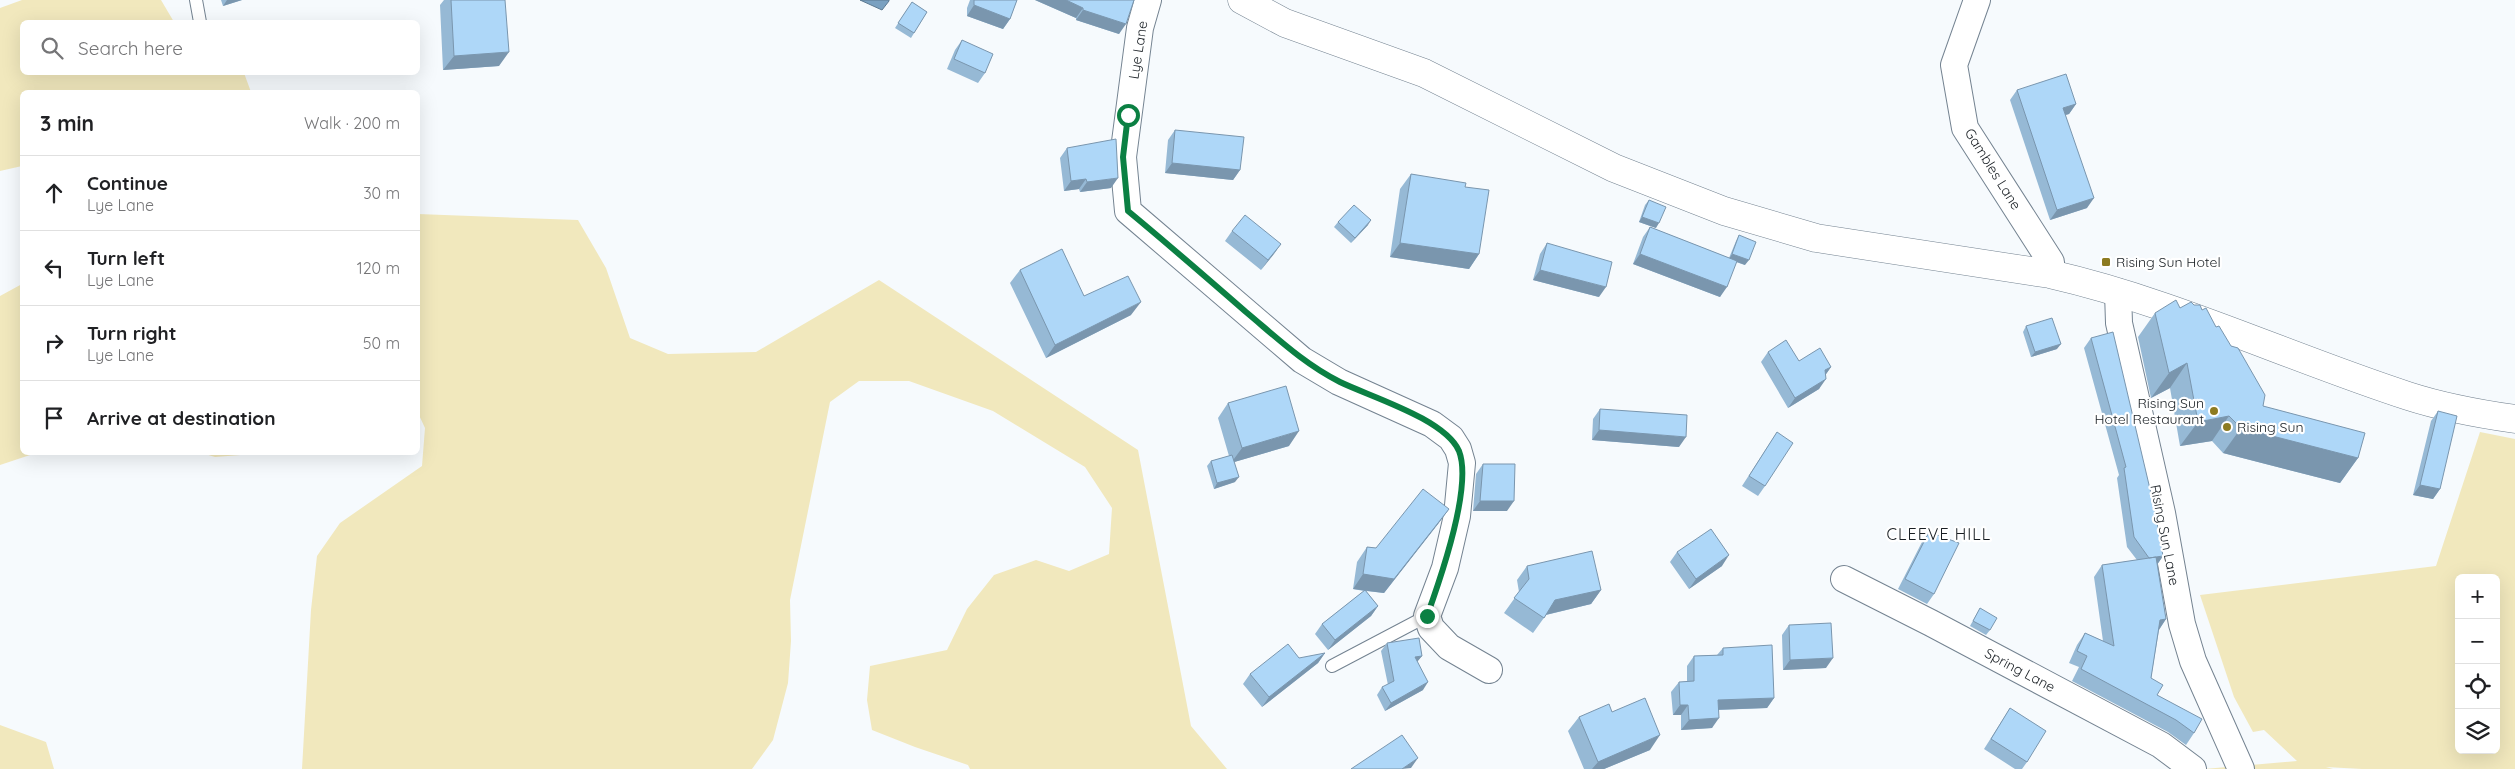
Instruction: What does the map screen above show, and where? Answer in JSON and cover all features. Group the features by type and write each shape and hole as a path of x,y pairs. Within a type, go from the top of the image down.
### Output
{"main road":[{"path":"1242,0 1285,23 1424,73 1642,181 1724,211 1816,238 2050,274 2118,292 2184,314 2409,397 2515,419"}],"street":[{"name":"Lye Lane","path":"1148,0 1140,28 1123,157 1128,211 1302,360 1339,382 1437,427 1451,438 1458,449 1462,463 1457,516 1445,568 1427,616"},
{"name":"Gambles Lane","path":"1977,0 1954,65 1965,128 2051,262 2050,274"},
{"name":"Rising Sun Lane","path":"2118,292 2119,323 2162,513 2182,624 2193,661 2241,769"},
{"name":"Spring Lane","path":"1844,579 2153,741 2192,769"},
{"path":"1427,616 1430,628 1449,647 1489,670"}],"lane":[{"path":"196,0 200,20"},
{"path":"1332,666 1427,616"}],"shaded area":[{"path":"22,0 161,0 173,20 20,20 20,75 245,75 250,90 20,90 20,166 0,171 0,8"},
{"path":"420,214 578,220 606,268 630,338 668,354 756,352 879,280 1138,450 1191,726 1227,769 970,769 968,765 872,730 867,700 870,666 947,650 967,609 994,575 1036,560 1069,571 1109,554 1112,508 1085,467 993,411 909,381 859,381 830,402 790,600 791,641 788,683 773,740 752,769 302,769 311,610 317,556 340,523 422,466 425,428 420,417"},
{"path":"20,285 20,455 30,455 0,465 0,296"},
{"path":"2480,432 2515,439 2515,769 2362,769 2326,767 2333,769 2204,769 2297,761 2264,730 2253,732 2234,697 2200,595 2436,566"},
{"path":"208,455 240,455 215,457"},
{"path":"0,725 46,742 54,769 0,769"}],"water":[{"path":"860,0 889,0 889,1 882,10"}],"building":[{"path":"451,0 505,0 509,52 454,56"},
{"path":"974,0 1017,0 1010,19 974,5"},
{"path":"1066,0 1134,0 1126,24 1083,10 1083,8"},
{"path":"912,2 927,12 914,33 898,23"},
{"path":"962,40 993,54 985,73 954,59"},
{"path":"2066,74 2076,104 2063,108 2094,198 2057,210 2017,90"},
{"path":"1175,130 1244,137 1240,170 1172,163"},
{"path":"1116,139 1118,178 1087,182 1086,179 1071,181 1067,148"},
{"path":"1411,174 1466,183 1465,187 1489,190 1479,254 1400,243"},
{"path":"1649,200 1666,207 1659,223 1642,217"},
{"path":"1354,205 1371,220 1355,238 1338,222"},
{"path":"1245,215 1281,244 1268,260 1232,231"},
{"path":"1650,227 1737,261 1727,287 1640,254"},
{"path":"1739,235 1756,242 1749,260 1732,254"},
{"path":"1547,243 1612,262 1606,287 1540,270"},
{"path":"1062,249 1084,296 1128,276 1141,302 1055,345 1020,270"},
{"path":"2176,300 2180,308 2191,302 2194,305 2200,305 2202,310 2206,308 2216,327 2219,326 2231,346 2238,348 2265,395 2263,406 2365,433 2358,458 2241,428 2229,416 2198,422 2187,363 2169,373 2155,313"},
{"path":"2052,318 2061,344 2035,352 2026,326"},
{"path":"2113,332 2154,506 2163,556 2149,558 2134,537 2124,468 2126,467 2091,338"},
{"path":"1786,340 1799,361 1820,348 1831,367 1825,370 1826,379 1795,398 1768,352"},
{"path":"1286,386 1299,431 1242,448 1228,403"},
{"path":"1600,409 1687,415 1686,437 1599,430"},
{"path":"2438,411 2457,416 2440,489 2420,485"},
{"path":"1777,432 1793,443 1765,486 1749,476"},
{"path":"1232,455 1239,477 1217,483 1211,461"},
{"path":"1483,464 1515,464 1514,501 1480,501"},
{"path":"1423,489 1449,509 1394,579 1363,574 1367,547 1376,548"},
{"path":"1711,529 1729,555 1696,579 1677,552"},
{"path":"1929,532 1959,543 1934,594 1905,579"},
{"path":"1592,551 1601,590 1555,600 1544,618 1514,598 1529,579 1527,566"},
{"path":"2156,557 2166,619 2160,620 2151,678 2163,685 2157,695 2202,719 2194,733 2176,720 2081,669 2087,656 2077,651 2085,633 2114,646 2102,565"},
{"path":"1365,590 1378,606 1335,640 1322,624"},
{"path":"1980,608 1997,618 1990,630 1973,621"},
{"path":"1831,623 1833,658 1790,660 1789,625"},
{"path":"1419,638 1422,656 1415,657 1428,682 1391,703 1382,687 1394,681 1387,643"},
{"path":"1288,644 1299,658 1325,653 1269,697 1250,674"},
{"path":"1772,645 1774,698 1718,700 1719,718 1689,720 1688,705 1680,705 1679,682 1694,681 1694,656 1723,655 1723,648"},
{"path":"1645,698 1660,735 1598,762 1579,717 1609,704 1612,712"},
{"path":"2010,708 2046,731 2027,762 1991,739"},
{"path":"1402,735 1418,758 1402,769 1351,769"}],"place":[{"name":"Rising Sun Hotel","path":"2106,262"},
{"name":"Rising Sun Hotel Restaurant","path":"2214,411"},
{"name":"Rising Sun","path":"2227,427"}],"district":[{"name":"CLEEVE HILL","path":"1939,534"}],"route":[{"path":"1128,115 1123,157 1128,211 1302,360 1339,382 1389,403 1443,430 1458,449 1462,463 1457,516 1445,568 1427,616"}]}
